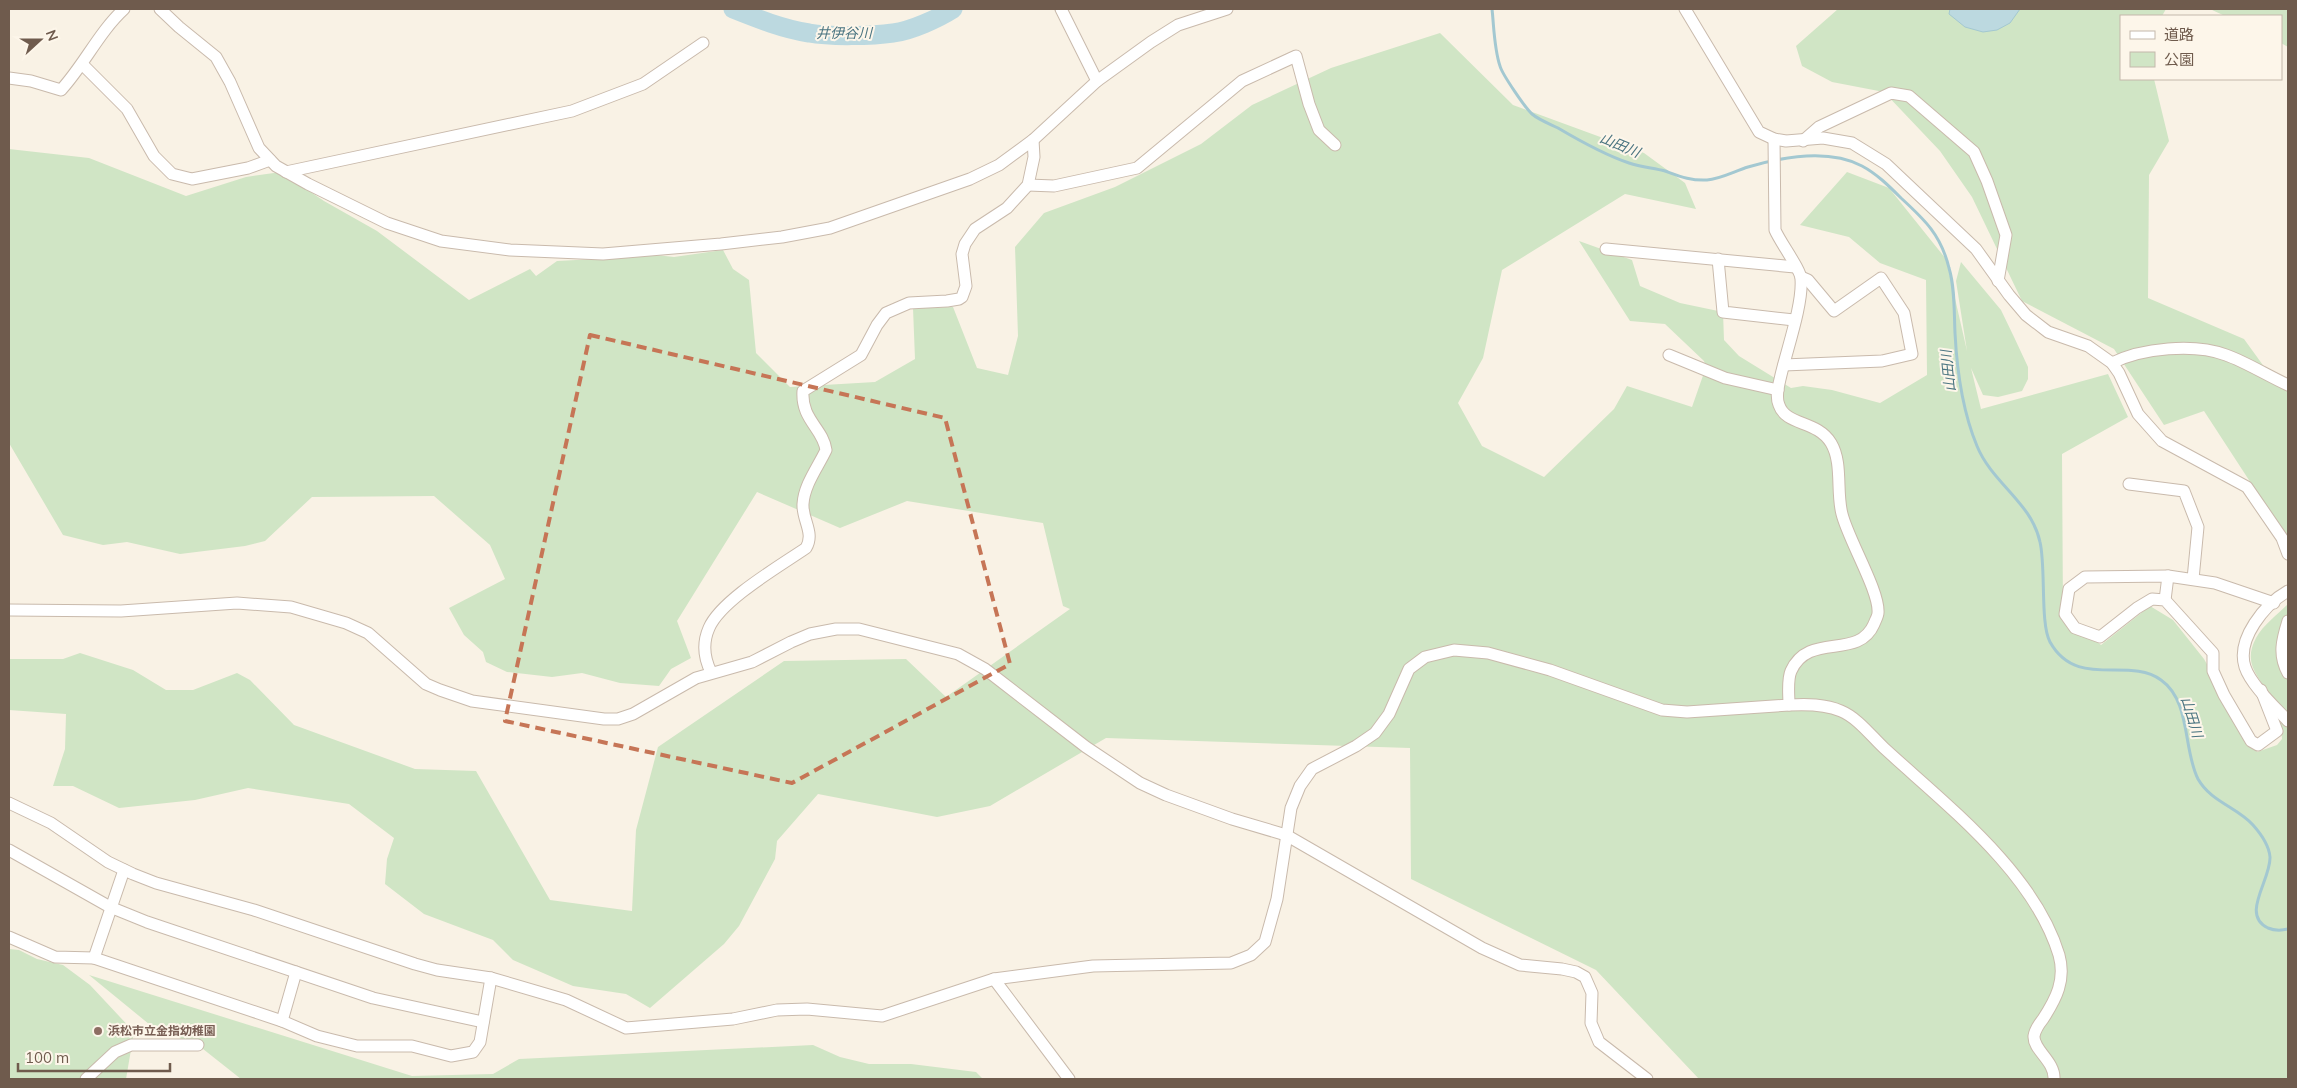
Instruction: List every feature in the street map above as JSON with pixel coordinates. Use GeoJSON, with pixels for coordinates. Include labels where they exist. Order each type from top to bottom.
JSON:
{"type":"FeatureCollection","features":[{"type":"Feature","properties":{"kind":"street"},"geometry":{"type":"LineString","coordinates":[[9,78],[31,81],[61,90],[115,18],[124,9]]}},
{"type":"Feature","properties":{"kind":"street"},"geometry":{"type":"LineString","coordinates":[[160,9],[179,28],[216,57],[230,82],[259,148],[270,160],[286,172],[387,223],[441,241],[510,250],[603,254],[730,243],[830,228],[970,179],[999,165],[1033,140],[1097,81],[1178,25],[1227,9]]}},
{"type":"Feature","properties":{"kind":"street"},"geometry":{"type":"LineString","coordinates":[[1061,9],[1097,81]]}},
{"type":"Feature","properties":{"kind":"street"},"geometry":{"type":"LineString","coordinates":[[1685,9],[1759,132],[1774,143],[1823,138],[1852,143],[1886,164],[1976,249],[1998,281],[2026,314],[2048,332],[2088,346],[2112,362],[2138,414],[2162,441],[2247,487],[2282,538],[2288,554]]}},
{"type":"Feature","properties":{"kind":"street"},"geometry":{"type":"LineString","coordinates":[[286,172],[572,111],[643,84],[703,43]]}},
{"type":"Feature","properties":{"kind":"street"},"geometry":{"type":"LineString","coordinates":[[1028,185],[1054,186],[1137,168],[1242,81],[1296,56],[1309,104],[1319,130],[1335,145]]}},
{"type":"Feature","properties":{"kind":"street"},"geometry":{"type":"LineString","coordinates":[[82,64],[128,109],[154,156],[172,174],[192,179],[248,168],[270,160]]}},
{"type":"Feature","properties":{"kind":"street"},"geometry":{"type":"LineString","coordinates":[[1803,141],[1819,127],[1891,94],[1909,96],[1974,152],[1987,181],[2006,235],[1998,281]]}},
{"type":"Feature","properties":{"kind":"street"},"geometry":{"type":"LineString","coordinates":[[711,672],[704,652],[709,628],[714,620],[761,578],[806,548],[811,538],[802,510],[803,500],[826,450],[805,412],[802,403],[803,391],[861,355],[877,325],[886,313],[910,303],[953,300],[962,297],[966,286],[962,254],[968,237],[985,221],[1007,208],[1028,185],[1034,157],[1033,140]]}},
{"type":"Feature","properties":{"kind":"street"},"geometry":{"type":"LineString","coordinates":[[1774,143],[1776,171],[1775,230],[1798,272],[1801,294],[1778,390],[1778,403],[1783,414],[1792,420],[1818,429],[1832,445],[1837,461],[1842,514],[1874,594],[1878,614],[1871,631],[1861,641],[1848,645],[1814,649],[1800,658],[1790,672],[1789,705]]}},
{"type":"Feature","properties":{"kind":"street"},"geometry":{"type":"LineString","coordinates":[[1606,249],[1718,259],[1798,272],[1808,280],[1834,311],[1881,278],[1904,313],[1912,354],[1882,361],[1784,365]]}},
{"type":"Feature","properties":{"kind":"street"},"geometry":{"type":"LineString","coordinates":[[1718,259],[1723,312],[1794,320]]}},
{"type":"Feature","properties":{"kind":"street"},"geometry":{"type":"LineString","coordinates":[[2112,362],[2131,355],[2154,350],[2194,349],[2216,352],[2288,385]]}},
{"type":"Feature","properties":{"kind":"street"},"geometry":{"type":"LineString","coordinates":[[1669,355],[1725,378],[1778,390]]}},
{"type":"Feature","properties":{"kind":"street"},"geometry":{"type":"LineString","coordinates":[[2129,484],[2184,491],[2198,527],[2193,580]]}},
{"type":"Feature","properties":{"kind":"street"},"geometry":{"type":"LineString","coordinates":[[2261,690],[2277,731],[2258,745],[2251,741],[2224,695],[2214,671],[2213,653],[2165,600],[2152,599],[2137,608],[2100,637],[2075,628],[2065,614],[2068,590],[2085,576],[2168,576],[2215,583],[2274,603]]}},
{"type":"Feature","properties":{"kind":"street"},"geometry":{"type":"LineString","coordinates":[[2165,600],[2168,576]]}},
{"type":"Feature","properties":{"kind":"street"},"geometry":{"type":"LineString","coordinates":[[2288,592],[2254,622],[2243,648],[2245,666],[2251,679],[2288,721]]}},
{"type":"Feature","properties":{"kind":"street"},"geometry":{"type":"LineString","coordinates":[[9,610],[121,612],[237,603],[291,607],[346,623],[368,633],[426,684],[440,690],[472,701],[604,719],[618,719],[633,714],[696,678],[711,672],[752,662],[810,634],[836,629],[859,629],[958,654],[985,668],[1086,747],[1140,783],[1166,795],[1232,819],[1286,835],[1482,948],[1520,965],[1576,972],[1585,978],[1592,993],[1591,1023],[1598,1042],[1647,1079]]}},
{"type":"Feature","properties":{"kind":"street"},"geometry":{"type":"LineString","coordinates":[[2288,621],[2281,643],[2282,663],[2288,673]]}},
{"type":"Feature","properties":{"kind":"street"},"geometry":{"type":"LineString","coordinates":[[9,803],[51,823],[124,870],[156,883],[254,910],[415,964],[437,970],[491,978],[566,1000],[626,1028],[733,1019],[777,1010],[807,1010],[882,1016],[994,979],[1094,966],[1231,963],[1251,955],[1265,942],[1271,924],[1294,800],[1300,786],[1312,769],[1356,746],[1375,733],[1389,714],[1409,669],[1425,656],[1454,650],[1488,653],[1550,670],[1662,710],[1687,712],[1813,704],[1842,712],[1872,736],[1950,809],[2011,869],[2028,893],[2052,937],[2061,966],[2059,989],[2056,998],[2034,1036],[2037,1046],[2050,1062],[2054,1079]]}},
{"type":"Feature","properties":{"kind":"street"},"geometry":{"type":"LineString","coordinates":[[9,850],[110,907],[147,922],[373,998],[483,1022]]}},
{"type":"Feature","properties":{"kind":"street"},"geometry":{"type":"LineString","coordinates":[[94,958],[124,870]]}},
{"type":"Feature","properties":{"kind":"street"},"geometry":{"type":"LineString","coordinates":[[9,937],[56,957],[94,958],[282,1021],[317,1036],[357,1046],[412,1046],[451,1056],[468,1054],[480,1042],[491,978]]}},
{"type":"Feature","properties":{"kind":"street"},"geometry":{"type":"LineString","coordinates":[[282,1021],[296,972]]}},
{"type":"Feature","properties":{"kind":"street"},"geometry":{"type":"LineString","coordinates":[[994,979],[1069,1079]]}},
{"type":"Feature","properties":{"kind":"street"},"geometry":{"type":"LineString","coordinates":[[86,1079],[115,1052],[131,1045],[198,1044]]}},
{"type":"Feature","properties":{"kind":"highlighted area"},"geometry":{"type":"Polygon","coordinates":[[[590,335],[945,418],[1010,664],[792,783],[505,721],[590,335]]]}},
{"type":"Feature","properties":{"kind":"green space"},"geometry":{"type":"Polygon","coordinates":[[[1838,9],[2166,9],[2163,15],[2120,15],[2120,80],[2154,80],[2169,141],[2149,175],[2148,298],[2244,339],[2273,379],[2288,384],[2288,540],[2204,411],[2164,425],[2114,349],[2022,301],[1972,197],[1940,151],[1884,92],[1832,82],[1802,66],[1796,46],[1838,9]]]}},
{"type":"Feature","properties":{"kind":"green space"},"geometry":{"type":"Polygon","coordinates":[[[2210,9],[2288,9],[2288,47],[2282,44],[2282,15],[2223,15],[2210,9]]]}},
{"type":"Feature","properties":{"kind":"green space"},"geometry":{"type":"Polygon","coordinates":[[[1440,33],[1513,105],[1644,153],[1685,183],[1696,209],[1625,194],[1502,270],[1483,358],[1458,403],[1482,446],[1544,477],[1614,409],[1627,386],[1692,407],[1706,367],[1704,361],[1665,324],[1630,321],[1579,241],[1632,260],[1640,286],[1680,303],[1723,312],[1724,340],[1739,356],[1791,388],[1803,386],[1832,390],[1880,403],[1927,375],[1926,280],[1880,263],[1849,237],[1800,225],[1847,172],[1889,188],[1946,259],[1967,351],[1956,281],[1961,262],[2001,310],[2028,367],[2028,379],[2022,391],[1998,397],[1983,395],[1971,368],[1981,409],[2108,374],[2128,417],[2062,454],[2063,613],[2101,645],[2150,606],[2173,620],[2204,659],[2257,752],[2277,745],[2282,739],[2276,710],[2252,664],[2252,648],[2256,638],[2263,629],[2288,604],[2288,1079],[1699,1079],[1596,970],[1411,879],[1410,748],[1106,738],[990,806],[937,817],[818,794],[777,841],[775,859],[739,926],[724,944],[650,1008],[626,994],[573,986],[513,960],[493,940],[424,914],[385,884],[387,859],[394,838],[349,804],[248,788],[195,800],[119,808],[73,786],[53,786],[65,749],[66,714],[9,710],[9,659],[63,659],[80,653],[133,670],[166,690],[193,690],[237,673],[250,680],[294,725],[415,769],[476,771],[550,900],[632,911],[636,830],[658,747],[784,661],[906,659],[946,697],[1070,609],[1063,606],[1043,523],[907,501],[840,528],[757,492],[677,621],[691,658],[671,669],[659,686],[620,683],[582,673],[552,677],[507,672],[486,662],[483,652],[464,635],[449,608],[505,579],[490,545],[434,496],[312,497],[265,541],[245,546],[180,554],[127,542],[103,545],[63,535],[9,443],[9,149],[89,158],[186,196],[246,177],[281,172],[324,201],[377,231],[469,300],[530,269],[536,276],[557,261],[595,259],[629,252],[674,257],[723,250],[733,269],[749,280],[756,353],[790,387],[875,382],[915,359],[913,308],[953,307],[977,368],[1008,375],[1018,336],[1015,247],[1044,213],[1115,187],[1201,144],[1252,105],[1331,68],[1440,33]]]}},
{"type":"Feature","properties":{"kind":"green space"},"geometry":{"type":"Polygon","coordinates":[[[9,949],[19,950],[37,959],[63,965],[90,985],[134,1032],[126,1079],[9,1079],[9,949]]]}},
{"type":"Feature","properties":{"kind":"green space"},"geometry":{"type":"Polygon","coordinates":[[[89,975],[412,1076],[493,1074],[519,1059],[813,1045],[840,1057],[869,1064],[911,1064],[976,1072],[983,1079],[241,1079],[198,1045],[155,1029],[89,975]]]}},
{"type":"Feature","properties":{"kind":"water"},"geometry":{"type":"Polygon","coordinates":[[[1950,9],[2020,9],[2010,23],[1997,30],[1983,32],[1965,27],[1949,14],[1950,9]]]}},
{"type":"Feature","properties":{"kind":"waterway","name":"井伊谷川"},"geometry":{"type":"LineString","coordinates":[[733,9],[790,29],[818,34],[851,36],[885,34],[908,30],[953,9]]}},
{"type":"Feature","properties":{"kind":"waterway","name":"山田川"},"geometry":{"type":"LineString","coordinates":[[1492,9],[1495,45],[1500,66],[1525,106],[1538,118],[1602,152],[1620,160],[1696,180],[1717,178],[1775,160],[1805,156],[1835,157],[1849,160],[1873,173],[1925,221],[1937,237],[1946,256],[1951,276],[1959,376],[1964,405],[1977,446],[1992,471],[2021,504],[2036,528],[2042,553],[2045,622],[2050,642],[2061,656],[2074,665],[2088,669],[2148,673],[2161,680],[2171,689],[2182,713],[2193,767],[2198,779],[2203,787],[2217,799],[2247,819],[2262,836],[2268,848],[2269,866],[2257,906],[2257,915],[2260,922],[2273,930],[2288,929]]}},
{"type":"Feature","properties":{"kind":"place","name":"浜松市立金指幼稚園"},"geometry":{"type":"Point","coordinates":[98,1031]}}]}
